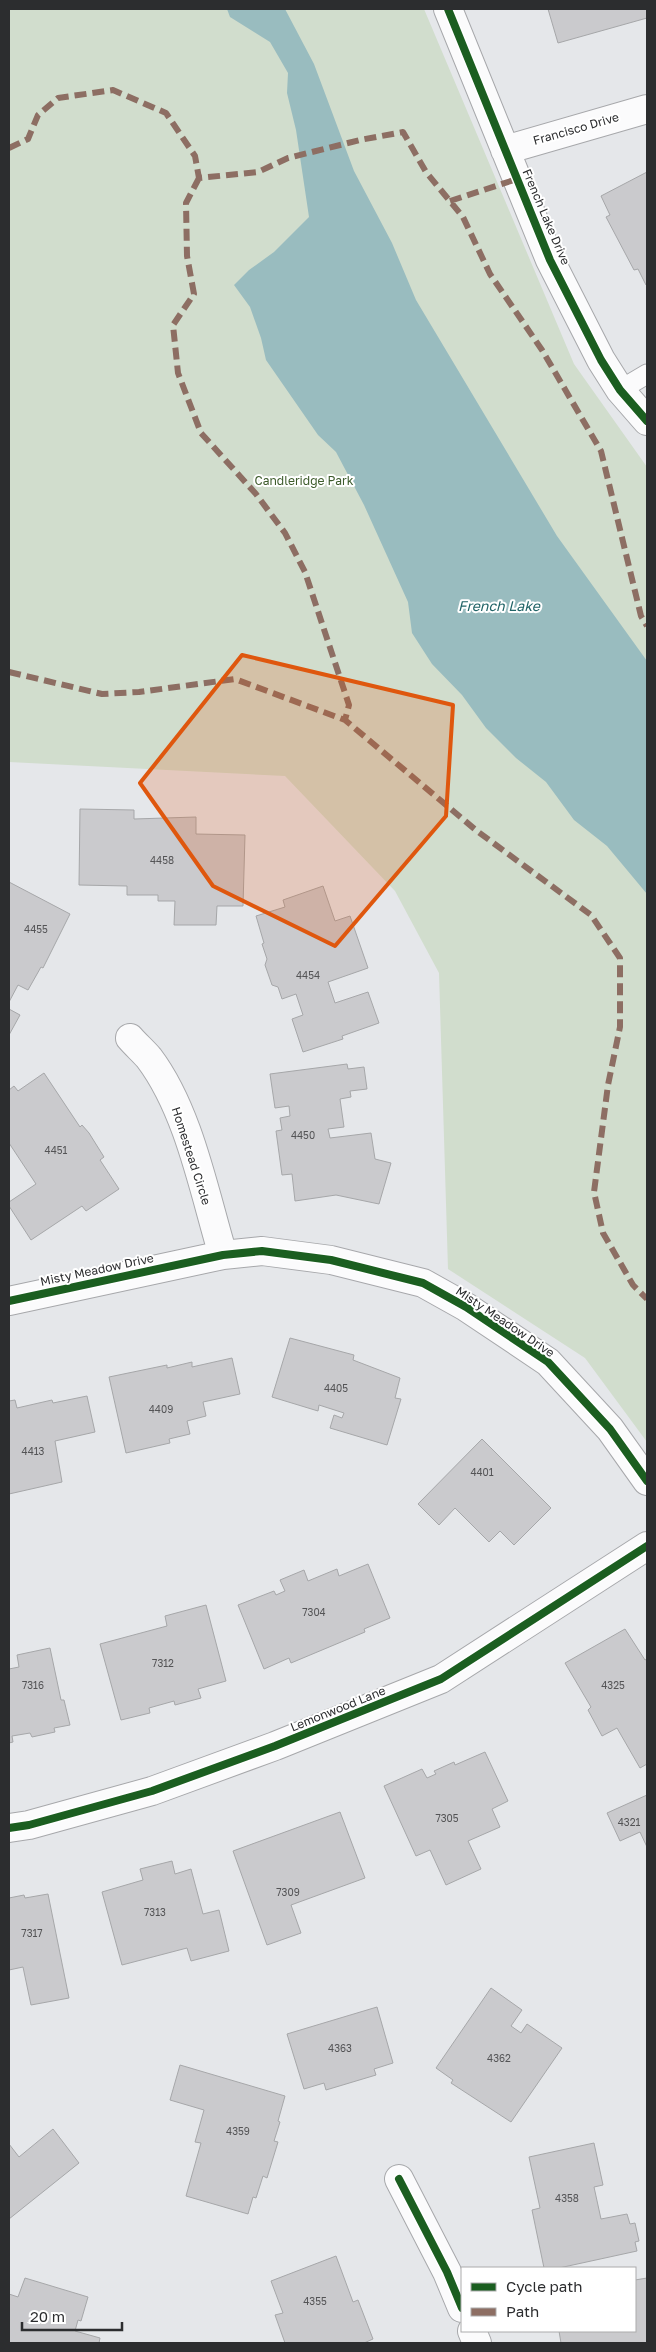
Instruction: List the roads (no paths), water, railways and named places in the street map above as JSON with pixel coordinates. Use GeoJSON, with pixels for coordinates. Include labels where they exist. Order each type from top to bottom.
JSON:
{"type":"FeatureCollection","features":[{"type":"Feature","properties":{"kind":"street","name":"French Lake Drive"},"geometry":{"type":"LineString","coordinates":[[448,9],[550,260],[601,360],[620,390],[647,421]]}},
{"type":"Feature","properties":{"kind":"street","name":"Francisco Drive"},"geometry":{"type":"LineString","coordinates":[[505,150],[647,109]]}},
{"type":"Feature","properties":{"kind":"street","name":"Homestead Circle"},"geometry":{"type":"LineString","coordinates":[[130,1038],[148,1058],[171,1096],[188,1138],[223,1255]]}},
{"type":"Feature","properties":{"kind":"street","name":"Misty Meadow Drive"},"geometry":{"type":"LineString","coordinates":[[9,1301],[223,1255],[262,1251],[331,1260],[423,1283],[466,1307],[548,1362],[610,1429],[647,1481]]}},
{"type":"Feature","properties":{"kind":"street","name":"Lemonwood Lane"},"geometry":{"type":"LineString","coordinates":[[9,1828],[29,1825],[152,1791],[275,1746],[441,1679],[647,1546]]}},
{"type":"Feature","properties":{"kind":"street"},"geometry":{"type":"LineString","coordinates":[[399,2179],[447,2272],[461,2306]]}},
{"type":"Feature","properties":{"kind":"lane"},"geometry":{"type":"LineString","coordinates":[[620,390],[647,374]]}},
{"type":"Feature","properties":{"kind":"water","name":"French Lake"},"geometry":{"type":"Polygon","coordinates":[[[227,9],[285,9],[314,64],[354,171],[392,243],[416,300],[557,536],[647,661],[647,894],[607,846],[574,820],[546,782],[516,758],[486,728],[462,695],[432,664],[412,633],[408,602],[364,505],[336,452],[318,435],[266,360],[261,338],[250,307],[234,285],[249,270],[274,252],[309,217],[296,130],[287,93],[288,73],[270,42],[230,17],[227,9]]]}},
{"type":"Feature","properties":{"kind":"park label","name":"Candleridge Park"},"geometry":{"type":"Point","coordinates":[304,481]}}]}
